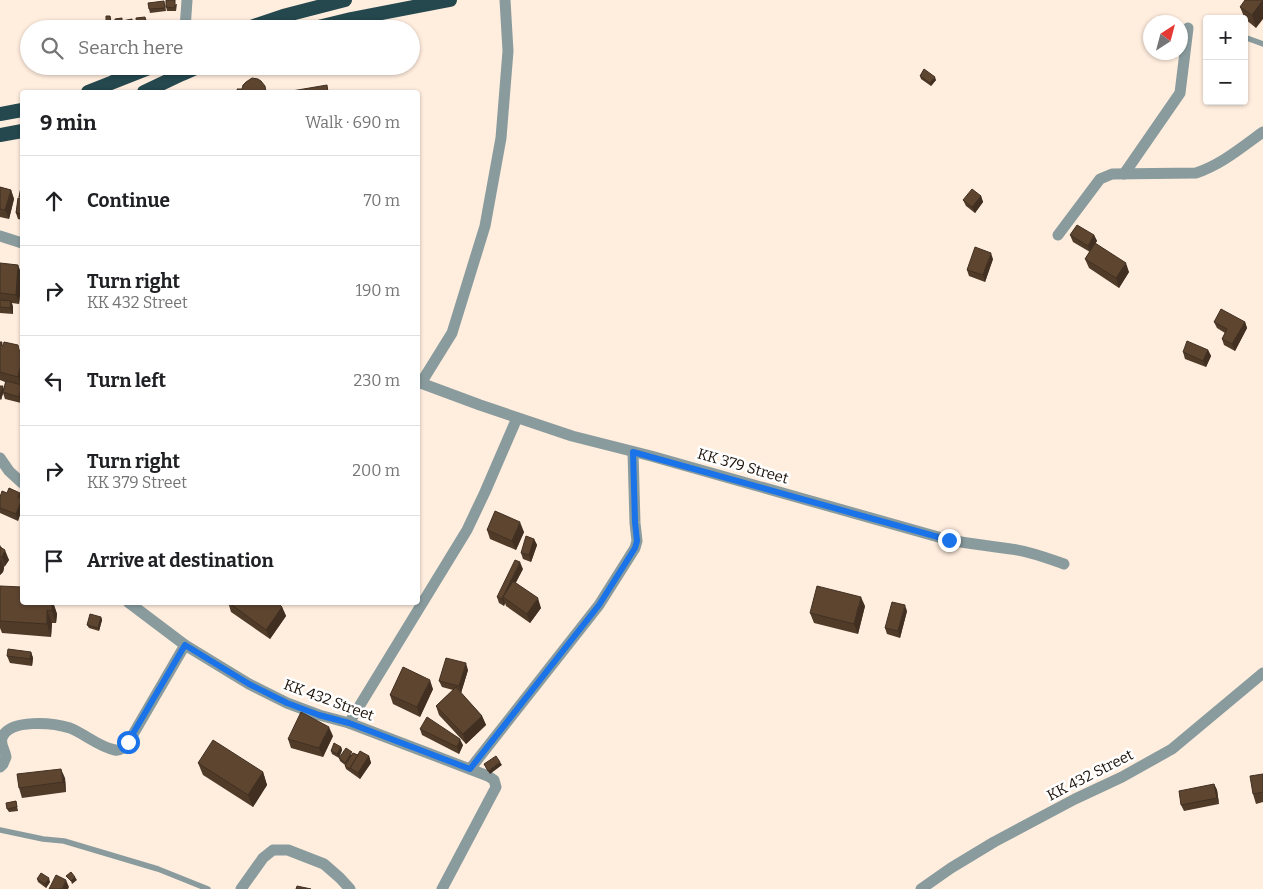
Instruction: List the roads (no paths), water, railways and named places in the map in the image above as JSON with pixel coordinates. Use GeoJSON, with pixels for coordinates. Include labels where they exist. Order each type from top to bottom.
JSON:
{"type":"FeatureCollection","features":[{"type":"Feature","properties":{"kind":"highway"},"geometry":{"type":"LineString","coordinates":[[271,20],[345,0]]}},
{"type":"Feature","properties":{"kind":"highway"},"geometry":{"type":"LineString","coordinates":[[347,20],[450,0]]}},
{"type":"Feature","properties":{"kind":"highway"},"geometry":{"type":"LineString","coordinates":[[93,90],[132,75]]}},
{"type":"Feature","properties":{"kind":"highway"},"geometry":{"type":"LineString","coordinates":[[149,90],[180,75]]}},
{"type":"Feature","properties":{"kind":"highway"},"geometry":{"type":"LineString","coordinates":[[0,114],[20,110]]}},
{"type":"Feature","properties":{"kind":"highway"},"geometry":{"type":"LineString","coordinates":[[0,135],[20,131]]}},
{"type":"Feature","properties":{"kind":"street"},"geometry":{"type":"LineString","coordinates":[[186,20],[187,0]]}},
{"type":"Feature","properties":{"kind":"street"},"geometry":{"type":"LineString","coordinates":[[420,381],[452,333],[485,226],[501,128],[508,51],[505,0]]}},
{"type":"Feature","properties":{"kind":"street"},"geometry":{"type":"LineString","coordinates":[[1124,174],[1180,93],[1184,60]]}},
{"type":"Feature","properties":{"kind":"street"},"geometry":{"type":"LineString","coordinates":[[1058,235],[1100,179],[1112,174],[1196,173],[1206,170],[1227,158],[1263,132]]}},
{"type":"Feature","properties":{"kind":"street"},"geometry":{"type":"LineString","coordinates":[[0,236],[20,242]]}},
{"type":"Feature","properties":{"kind":"street","name":"KK 379 Street"},"geometry":{"type":"LineString","coordinates":[[420,382],[480,406],[572,436],[949,540],[980,546],[1013,549],[1064,564]]}},
{"type":"Feature","properties":{"kind":"street"},"geometry":{"type":"LineString","coordinates":[[349,723],[467,530],[517,418]]}},
{"type":"Feature","properties":{"kind":"street"},"geometry":{"type":"LineString","coordinates":[[470,769],[599,605],[635,548],[637,533],[633,452]]}},
{"type":"Feature","properties":{"kind":"street"},"geometry":{"type":"LineString","coordinates":[[0,458],[9,471],[20,481]]}},
{"type":"Feature","properties":{"kind":"street","name":"KK 432 Street"},"geometry":{"type":"LineString","coordinates":[[132,605],[185,645],[249,684],[287,703],[319,715],[349,723],[488,776],[494,780],[496,787],[442,889]]}},
{"type":"Feature","properties":{"kind":"street"},"geometry":{"type":"LineString","coordinates":[[0,767],[6,757],[1,745],[2,737],[9,730],[26,724],[51,724],[70,728],[108,748],[117,750],[123,748],[185,645]]}},
{"type":"Feature","properties":{"kind":"street","name":"KK 432 Street"},"geometry":{"type":"LineString","coordinates":[[921,889],[994,842],[1075,799],[1122,778],[1172,749],[1263,673]]}},
{"type":"Feature","properties":{"kind":"street"},"geometry":{"type":"LineString","coordinates":[[241,889],[263,858],[274,850],[288,850],[324,864],[350,889]]}},
{"type":"Feature","properties":{"kind":"lane"},"geometry":{"type":"LineString","coordinates":[[1248,38],[1263,44]]}},
{"type":"Feature","properties":{"kind":"lane"},"geometry":{"type":"LineString","coordinates":[[112,83],[113,75]]}},
{"type":"Feature","properties":{"kind":"lane"},"geometry":{"type":"LineString","coordinates":[[0,830],[42,840],[64,841],[158,869],[208,889]]}}]}
